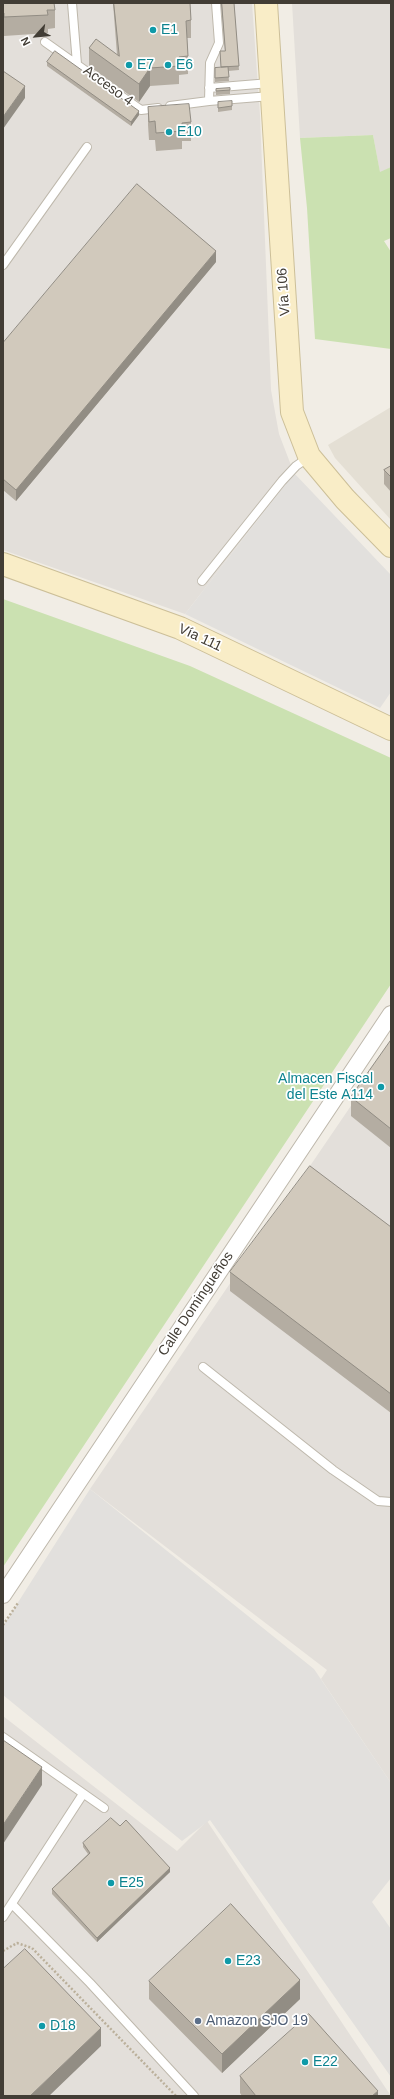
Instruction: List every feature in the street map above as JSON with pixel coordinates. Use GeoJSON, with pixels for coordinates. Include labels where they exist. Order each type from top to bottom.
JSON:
{"type":"FeatureCollection","features":[{"type":"Feature","properties":{"kind":"main road","name":"Vía 106"},"geometry":{"type":"LineString","coordinates":[[266,3],[292,412],[310,456],[346,500],[391,546]]}},
{"type":"Feature","properties":{"kind":"main road","name":"Vía 111"},"geometry":{"type":"LineString","coordinates":[[3,564],[180,628],[391,729]]}},
{"type":"Feature","properties":{"kind":"street","name":"Calle Domingueños"},"geometry":{"type":"LineString","coordinates":[[3,1595],[391,1014]]}},
{"type":"Feature","properties":{"kind":"lane"},"geometry":{"type":"LineString","coordinates":[[72,3],[77,64]]}},
{"type":"Feature","properties":{"kind":"lane"},"geometry":{"type":"LineString","coordinates":[[209,100],[208,88],[210,63],[219,42],[216,3]]}},
{"type":"Feature","properties":{"kind":"lane","name":"Acceso 4"},"geometry":{"type":"LineString","coordinates":[[45,42],[141,110],[271,89]]}},
{"type":"Feature","properties":{"kind":"lane"},"geometry":{"type":"LineString","coordinates":[[208,88],[271,89]]}},
{"type":"Feature","properties":{"kind":"lane"},"geometry":{"type":"LineString","coordinates":[[3,265],[87,147]]}},
{"type":"Feature","properties":{"kind":"lane"},"geometry":{"type":"LineString","coordinates":[[202,581],[282,481],[296,466],[310,456]]}},
{"type":"Feature","properties":{"kind":"lane"},"geometry":{"type":"LineString","coordinates":[[203,1367],[333,1470],[378,1501],[391,1502]]}},
{"type":"Feature","properties":{"kind":"lane"},"geometry":{"type":"LineString","coordinates":[[3,1737],[104,1808]]}},
{"type":"Feature","properties":{"kind":"lane"},"geometry":{"type":"LineString","coordinates":[[3,1918],[83,1794]]}},
{"type":"Feature","properties":{"kind":"lane"},"geometry":{"type":"LineString","coordinates":[[12,1904],[90,1983],[194,2096]]}},
{"type":"Feature","properties":{"kind":"path"},"geometry":{"type":"LineString","coordinates":[[3,1951],[17,1943],[32,1948],[176,2096]]}},
{"type":"Feature","properties":{"kind":"shaded area"},"geometry":{"type":"Polygon","coordinates":[[[3,3],[252,3],[260,115],[271,390],[279,434],[294,473],[185,614],[3,550],[3,3]]]}},
{"type":"Feature","properties":{"kind":"shaded area"},"geometry":{"type":"Polygon","coordinates":[[[292,3],[391,3],[391,167],[380,173],[373,135],[300,138],[292,3]]]}},
{"type":"Feature","properties":{"kind":"shaded area"},"geometry":{"type":"Polygon","coordinates":[[[391,407],[391,520],[335,458],[328,445],[391,407]]]}},
{"type":"Feature","properties":{"kind":"shaded area"},"geometry":{"type":"Polygon","coordinates":[[[294,473],[391,575],[391,692],[380,708],[185,614],[294,473]]]}},
{"type":"Feature","properties":{"kind":"shaded area"},"geometry":{"type":"Polygon","coordinates":[[[391,1047],[391,1783],[321,1679],[327,1670],[90,1489],[391,1047]]]}},
{"type":"Feature","properties":{"kind":"shaded area"},"geometry":{"type":"Polygon","coordinates":[[[90,1489],[314,1669],[391,1783],[391,1878],[372,1902],[391,1929],[391,2077],[210,1820],[182,1841],[3,1695],[3,1626],[90,1489]]]}},
{"type":"Feature","properties":{"kind":"shaded area"},"geometry":{"type":"Polygon","coordinates":[[[3,1716],[177,1851],[207,1821],[391,2096],[3,2096],[3,1716]]]}},
{"type":"Feature","properties":{"kind":"green space"},"geometry":{"type":"Polygon","coordinates":[[[373,135],[380,172],[391,167],[391,238],[384,241],[391,252],[391,349],[315,339],[307,208],[300,138],[373,135]]]}},
{"type":"Feature","properties":{"kind":"green space"},"geometry":{"type":"Polygon","coordinates":[[[3,599],[190,666],[391,758],[391,984],[3,1567],[3,599]]]}},
{"type":"Feature","properties":{"kind":"building"},"geometry":{"type":"Polygon","coordinates":[[[3,3],[54,3],[55,10],[47,10],[48,15],[4,17],[3,3]]]}},
{"type":"Feature","properties":{"kind":"building"},"geometry":{"type":"Polygon","coordinates":[[[114,3],[190,3],[191,20],[186,21],[188,56],[179,57],[179,66],[150,68],[139,84],[89,48],[96,39],[119,56],[114,3]]]}},
{"type":"Feature","properties":{"kind":"building"},"geometry":{"type":"Polygon","coordinates":[[[222,3],[234,3],[239,66],[221,67],[220,51],[225,51],[222,3]]]}},
{"type":"Feature","properties":{"kind":"building"},"geometry":{"type":"Polygon","coordinates":[[[55,51],[139,111],[131,122],[47,62],[55,51]]]}},
{"type":"Feature","properties":{"kind":"building"},"geometry":{"type":"Polygon","coordinates":[[[228,67],[229,77],[215,78],[215,68],[228,67]]]}},
{"type":"Feature","properties":{"kind":"building"},"geometry":{"type":"Polygon","coordinates":[[[3,71],[25,86],[3,117],[3,71]]]}},
{"type":"Feature","properties":{"kind":"building"},"geometry":{"type":"Polygon","coordinates":[[[230,88],[230,90],[216,91],[216,89],[230,88]]]}},
{"type":"Feature","properties":{"kind":"building"},"geometry":{"type":"Polygon","coordinates":[[[232,101],[232,106],[218,108],[218,102],[232,101]]]}},
{"type":"Feature","properties":{"kind":"building"},"geometry":{"type":"Polygon","coordinates":[[[189,104],[191,122],[182,123],[182,131],[156,133],[155,121],[149,122],[148,107],[189,104]]]}},
{"type":"Feature","properties":{"kind":"building"},"geometry":{"type":"Polygon","coordinates":[[[137,184],[216,251],[16,490],[3,479],[3,343],[137,184]]]}},
{"type":"Feature","properties":{"kind":"building"},"geometry":{"type":"Polygon","coordinates":[[[391,466],[391,477],[384,470],[391,466]]]}},
{"type":"Feature","properties":{"kind":"building","name":"Almacen Fiscal del Este A114"},"geometry":{"type":"Polygon","coordinates":[[[391,1040],[391,1129],[351,1097],[391,1040]]]}},
{"type":"Feature","properties":{"kind":"building"},"geometry":{"type":"Polygon","coordinates":[[[310,1166],[391,1227],[391,1394],[230,1272],[310,1166]]]}},
{"type":"Feature","properties":{"kind":"building"},"geometry":{"type":"Polygon","coordinates":[[[3,1740],[42,1767],[3,1825],[3,1740]]]}},
{"type":"Feature","properties":{"kind":"building","name":"E25"},"geometry":{"type":"Polygon","coordinates":[[[111,1818],[120,1826],[126,1820],[170,1868],[97,1938],[52,1889],[90,1853],[83,1843],[111,1818]]]}},
{"type":"Feature","properties":{"kind":"building","name":"E23"},"geometry":{"type":"Polygon","coordinates":[[[231,1904],[300,1980],[222,2054],[149,1981],[231,1904]]]}},
{"type":"Feature","properties":{"kind":"building","name":"D18"},"geometry":{"type":"Polygon","coordinates":[[[25,1949],[101,2028],[30,2096],[3,2096],[3,1969],[25,1949]]]}},
{"type":"Feature","properties":{"kind":"building","name":"E22"},"geometry":{"type":"Polygon","coordinates":[[[309,2014],[378,2091],[372,2096],[256,2096],[240,2076],[309,2014]]]}},
{"type":"Feature","properties":{"kind":"place","name":"E1"},"geometry":{"type":"Point","coordinates":[153,30]}},
{"type":"Feature","properties":{"kind":"place","name":"E7"},"geometry":{"type":"Point","coordinates":[129,65]}},
{"type":"Feature","properties":{"kind":"place","name":"E6"},"geometry":{"type":"Point","coordinates":[168,65]}},
{"type":"Feature","properties":{"kind":"place","name":"E10"},"geometry":{"type":"Point","coordinates":[169,132]}},
{"type":"Feature","properties":{"kind":"place","name":"Almacen Fiscal del Este A114"},"geometry":{"type":"Point","coordinates":[381,1087]}},
{"type":"Feature","properties":{"kind":"place","name":"E25"},"geometry":{"type":"Point","coordinates":[111,1883]}},
{"type":"Feature","properties":{"kind":"place","name":"E23"},"geometry":{"type":"Point","coordinates":[228,1961]}},
{"type":"Feature","properties":{"kind":"place","name":"Amazon SJO 19"},"geometry":{"type":"Point","coordinates":[198,2021]}},
{"type":"Feature","properties":{"kind":"place","name":"D18"},"geometry":{"type":"Point","coordinates":[42,2026]}},
{"type":"Feature","properties":{"kind":"place","name":"E22"},"geometry":{"type":"Point","coordinates":[305,2062]}}]}
